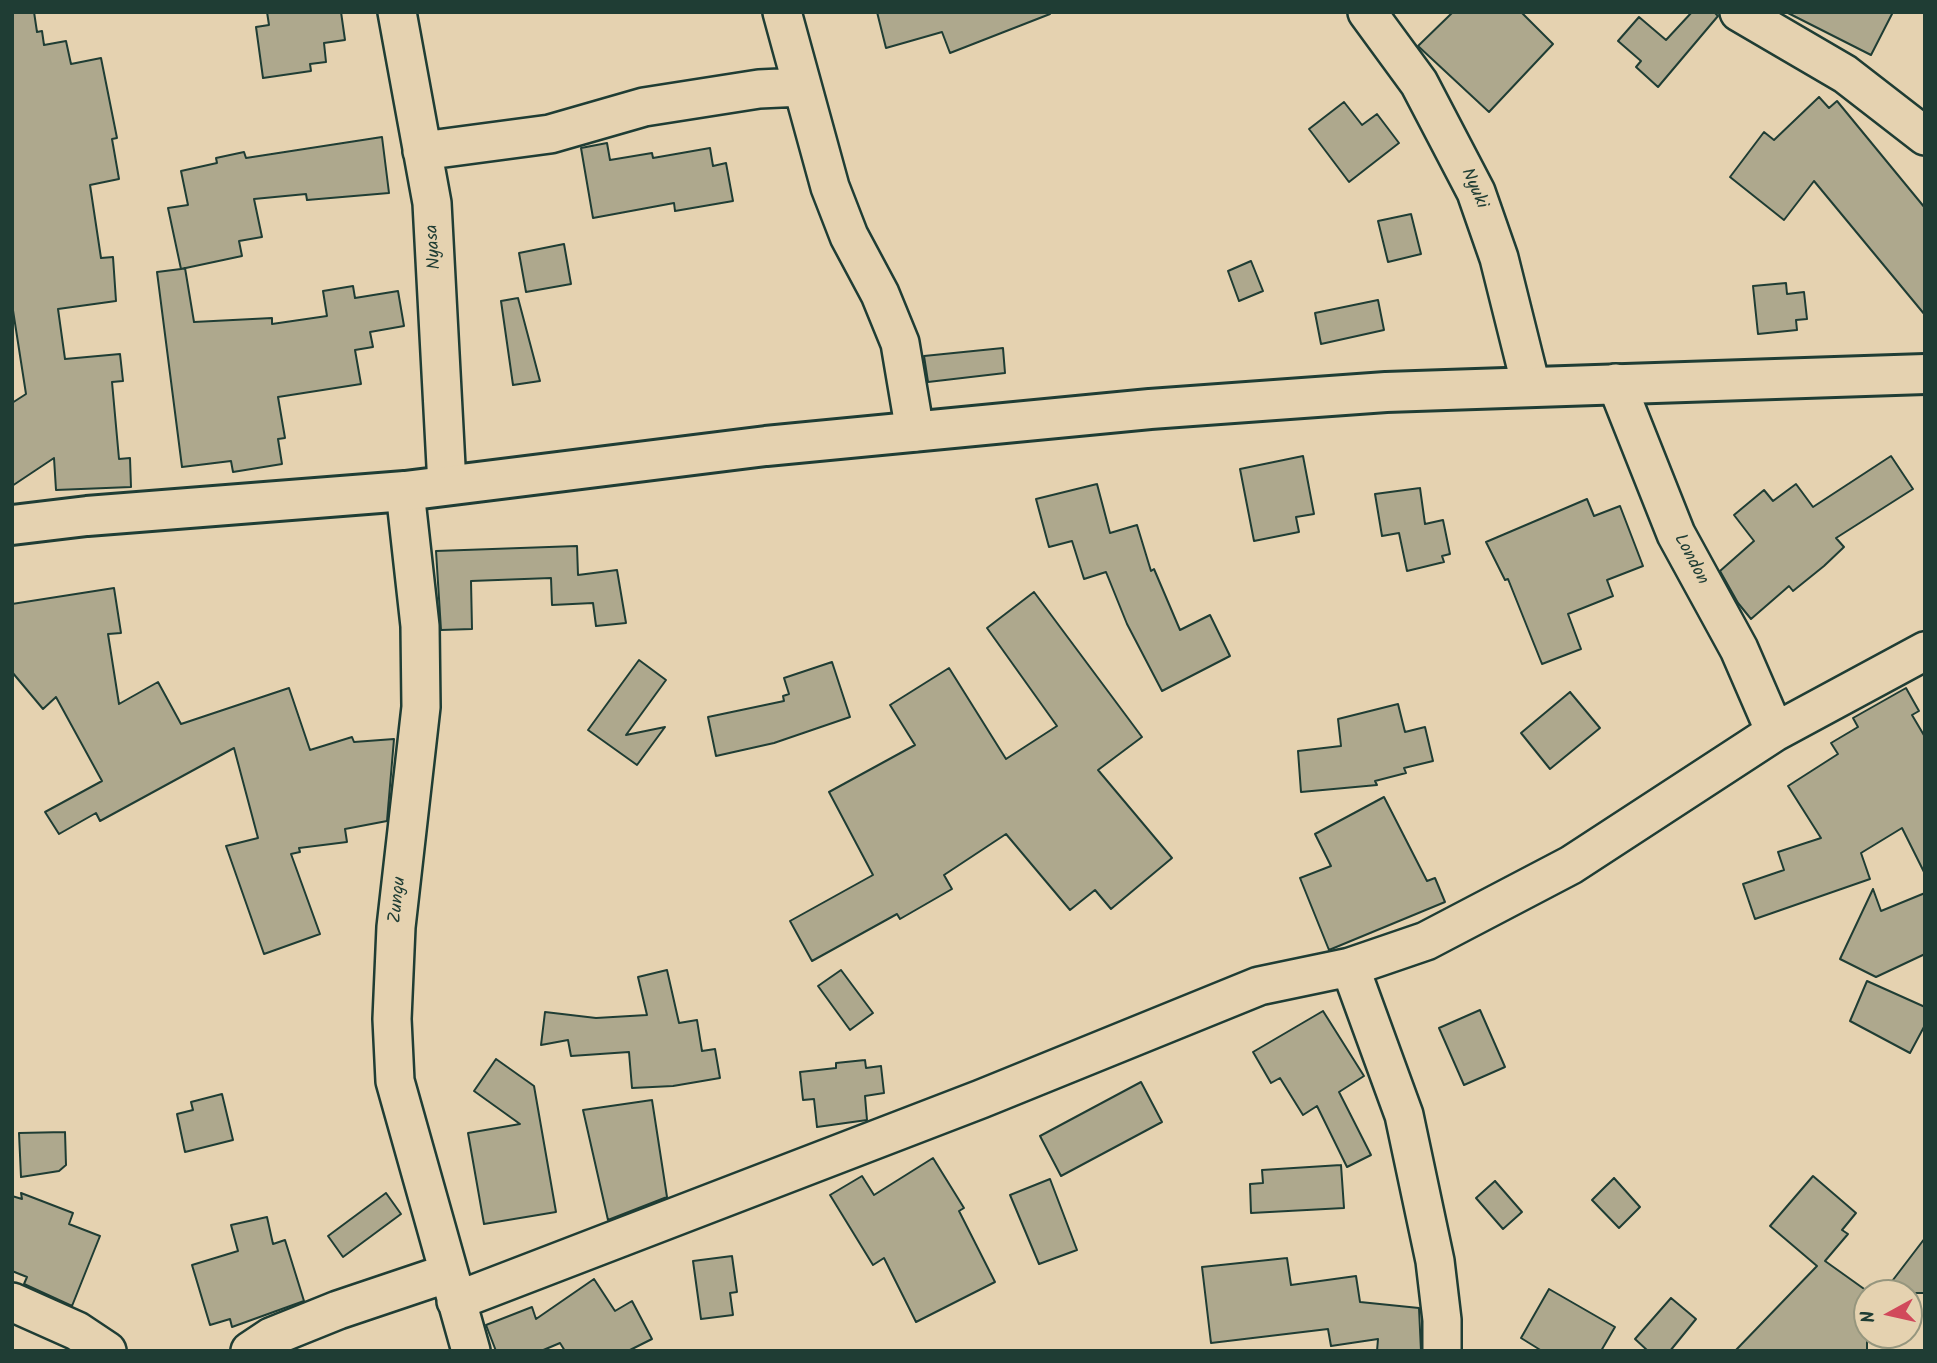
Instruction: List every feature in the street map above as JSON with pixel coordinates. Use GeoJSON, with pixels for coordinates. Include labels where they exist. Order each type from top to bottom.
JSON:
{"type":"FeatureCollection","features":[{"type":"Feature","properties":{"kind":"street","name":"Nyasa"},"geometry":{"type":"LineString","coordinates":[[397,12],[432,203],[447,485]]}},
{"type":"Feature","properties":{"kind":"street"},"geometry":{"type":"LineString","coordinates":[[782,12],[830,187],[849,236],[880,294],[900,343],[915,432]]}},
{"type":"Feature","properties":{"kind":"street","name":"Nyuki"},"geometry":{"type":"LineString","coordinates":[[1367,12],[1419,83],[1476,192],[1499,258],[1531,386]]}},
{"type":"Feature","properties":{"kind":"street"},"geometry":{"type":"LineString","coordinates":[[1739,12],[1845,74],[1925,136]]}},
{"type":"Feature","properties":{"kind":"street"},"geometry":{"type":"LineString","coordinates":[[422,151],[550,134],[644,107],[759,89],[802,87]]}},
{"type":"Feature","properties":{"kind":"street"},"geometry":{"type":"LineString","coordinates":[[12,525],[87,516],[405,491],[766,446],[1178,407],[1386,392],[1925,374]]}},
{"type":"Feature","properties":{"kind":"street","name":"London"},"geometry":{"type":"LineString","coordinates":[[1616,383],[1676,534],[1739,649],[1774,732]]}},
{"type":"Feature","properties":{"kind":"street","name":"Zungu"},"geometry":{"type":"LineString","coordinates":[[405,491],[420,626],[421,707],[396,927],[392,1019],[395,1082],[471,1351]]}},
{"type":"Feature","properties":{"kind":"street"},"geometry":{"type":"LineString","coordinates":[[250,1351],[271,1337],[338,1310],[452,1287],[981,1099],[1259,986],[1350,967],[1426,941],[1570,865],[1774,732],[1925,651]]}},
{"type":"Feature","properties":{"kind":"street"},"geometry":{"type":"LineString","coordinates":[[1350,967],[1404,1115],[1435,1261],[1442,1320],[1442,1351]]}},
{"type":"Feature","properties":{"kind":"street"},"geometry":{"type":"LineString","coordinates":[[12,1302],[77,1331],[107,1351]]}},
{"type":"Feature","properties":{"kind":"building"},"geometry":{"type":"Polygon","coordinates":[[[12,12],[34,12],[37,32],[42,31],[44,45],[66,41],[71,64],[101,58],[117,138],[112,139],[119,179],[90,185],[101,258],[113,257],[116,301],[58,309],[65,359],[120,354],[123,381],[112,382],[119,459],[130,458],[131,487],[56,490],[54,458],[12,486],[12,403],[26,394],[12,304],[12,12]]]}},
{"type":"Feature","properties":{"kind":"building"},"geometry":{"type":"Polygon","coordinates":[[[267,12],[341,12],[345,40],[324,43],[326,62],[310,64],[311,71],[263,78],[256,27],[269,25],[267,12]]]}},
{"type":"Feature","properties":{"kind":"building"},"geometry":{"type":"Polygon","coordinates":[[[877,12],[1050,14],[950,53],[942,32],[886,48],[877,12]]]}},
{"type":"Feature","properties":{"kind":"building"},"geometry":{"type":"Polygon","coordinates":[[[1453,12],[1521,12],[1553,44],[1489,112],[1418,46],[1453,12]]]}},
{"type":"Feature","properties":{"kind":"building"},"geometry":{"type":"Polygon","coordinates":[[[1692,12],[1714,12],[1718,16],[1658,87],[1636,67],[1641,61],[1618,41],[1639,17],[1666,40],[1692,12]]]}},
{"type":"Feature","properties":{"kind":"building"},"geometry":{"type":"Polygon","coordinates":[[[1786,12],[1893,12],[1871,55],[1786,12]]]}},
{"type":"Feature","properties":{"kind":"building"},"geometry":{"type":"Polygon","coordinates":[[[1819,97],[1829,108],[1837,101],[1925,208],[1925,315],[1814,181],[1784,220],[1730,177],[1764,132],[1774,140],[1819,97]]]}},
{"type":"Feature","properties":{"kind":"building"},"geometry":{"type":"Polygon","coordinates":[[[1344,102],[1362,125],[1377,114],[1399,143],[1349,182],[1309,129],[1344,102]]]}},
{"type":"Feature","properties":{"kind":"building"},"geometry":{"type":"Polygon","coordinates":[[[382,137],[389,193],[307,200],[306,194],[254,199],[262,237],[239,241],[242,256],[185,268],[194,322],[272,318],[272,324],[327,316],[323,291],[353,286],[355,298],[398,291],[404,326],[370,332],[373,347],[355,350],[361,384],[278,397],[285,438],[278,439],[282,464],[233,472],[231,461],[182,467],[157,272],[181,269],[168,208],[188,205],[181,171],[217,163],[216,158],[244,152],[246,158],[382,137]]]}},
{"type":"Feature","properties":{"kind":"building"},"geometry":{"type":"Polygon","coordinates":[[[607,143],[610,160],[652,153],[653,158],[710,148],[713,166],[726,163],[733,201],[675,211],[674,203],[593,218],[581,148],[607,143]]]}},
{"type":"Feature","properties":{"kind":"building"},"geometry":{"type":"Polygon","coordinates":[[[1411,214],[1421,254],[1388,262],[1378,221],[1411,214]]]}},
{"type":"Feature","properties":{"kind":"building"},"geometry":{"type":"Polygon","coordinates":[[[564,244],[571,284],[526,292],[519,253],[564,244]]]}},
{"type":"Feature","properties":{"kind":"building"},"geometry":{"type":"Polygon","coordinates":[[[1251,261],[1263,291],[1239,301],[1228,271],[1251,261]]]}},
{"type":"Feature","properties":{"kind":"building"},"geometry":{"type":"Polygon","coordinates":[[[1786,283],[1787,294],[1804,292],[1807,319],[1796,320],[1797,330],[1758,334],[1753,286],[1786,283]]]}},
{"type":"Feature","properties":{"kind":"building"},"geometry":{"type":"Polygon","coordinates":[[[518,298],[540,381],[513,385],[501,301],[518,298]]]}},
{"type":"Feature","properties":{"kind":"building"},"geometry":{"type":"Polygon","coordinates":[[[1378,300],[1384,330],[1321,344],[1315,313],[1378,300]]]}},
{"type":"Feature","properties":{"kind":"building"},"geometry":{"type":"Polygon","coordinates":[[[1003,348],[1005,373],[928,382],[924,356],[1003,348]]]}},
{"type":"Feature","properties":{"kind":"building"},"geometry":{"type":"Polygon","coordinates":[[[1303,456],[1314,514],[1296,517],[1299,532],[1254,541],[1240,469],[1303,456]]]}},
{"type":"Feature","properties":{"kind":"building"},"geometry":{"type":"Polygon","coordinates":[[[1891,456],[1913,489],[1836,538],[1844,547],[1793,591],[1789,586],[1751,619],[1738,603],[1720,571],[1754,541],[1734,515],[1764,490],[1773,501],[1796,484],[1813,507],[1891,456]]]}},
{"type":"Feature","properties":{"kind":"building"},"geometry":{"type":"Polygon","coordinates":[[[1097,484],[1110,533],[1137,525],[1151,571],[1154,569],[1180,630],[1210,615],[1230,656],[1162,691],[1127,624],[1106,572],[1084,579],[1072,541],[1049,547],[1036,499],[1097,484]]]}},
{"type":"Feature","properties":{"kind":"building"},"geometry":{"type":"Polygon","coordinates":[[[1420,488],[1425,524],[1443,520],[1450,554],[1442,556],[1444,562],[1407,571],[1399,533],[1382,536],[1375,494],[1420,488]]]}},
{"type":"Feature","properties":{"kind":"building"},"geometry":{"type":"Polygon","coordinates":[[[1587,499],[1594,516],[1620,506],[1643,566],[1607,580],[1613,596],[1568,614],[1581,649],[1542,664],[1508,579],[1505,580],[1486,542],[1587,499]]]}},
{"type":"Feature","properties":{"kind":"building"},"geometry":{"type":"Polygon","coordinates":[[[577,546],[578,575],[617,570],[626,623],[596,626],[593,603],[552,605],[551,578],[471,581],[472,629],[441,630],[436,551],[577,546]]]}},
{"type":"Feature","properties":{"kind":"building"},"geometry":{"type":"Polygon","coordinates":[[[114,588],[121,633],[108,634],[119,704],[158,682],[181,724],[289,688],[310,750],[352,737],[354,742],[394,739],[387,821],[345,829],[347,842],[299,848],[300,852],[291,854],[320,934],[264,954],[226,846],[258,838],[234,748],[100,821],[96,813],[59,834],[45,812],[102,781],[56,697],[43,709],[12,672],[12,604],[114,588]]]}},
{"type":"Feature","properties":{"kind":"building"},"geometry":{"type":"Polygon","coordinates":[[[1034,592],[1142,737],[1098,770],[1172,858],[1111,909],[1095,890],[1070,910],[1006,834],[944,875],[952,889],[900,919],[897,914],[812,961],[790,921],[873,875],[829,792],[915,745],[890,705],[949,668],[1006,759],[1057,726],[987,628],[1034,592]]]}},
{"type":"Feature","properties":{"kind":"building"},"geometry":{"type":"Polygon","coordinates":[[[639,660],[666,680],[626,735],[665,727],[637,765],[588,730],[639,660]]]}},
{"type":"Feature","properties":{"kind":"building"},"geometry":{"type":"Polygon","coordinates":[[[832,662],[850,717],[774,743],[716,756],[708,717],[784,701],[783,696],[789,694],[784,678],[832,662]]]}},
{"type":"Feature","properties":{"kind":"building"},"geometry":{"type":"Polygon","coordinates":[[[1906,688],[1919,711],[1912,715],[1925,737],[1925,874],[1902,828],[1861,853],[1870,879],[1755,919],[1743,884],[1784,870],[1778,852],[1821,838],[1788,786],[1838,754],[1831,743],[1858,727],[1853,718],[1906,688]]]}},
{"type":"Feature","properties":{"kind":"building"},"geometry":{"type":"Polygon","coordinates":[[[1570,692],[1600,728],[1550,769],[1521,733],[1570,692]]]}},
{"type":"Feature","properties":{"kind":"building"},"geometry":{"type":"Polygon","coordinates":[[[1398,704],[1405,732],[1425,727],[1433,761],[1404,768],[1406,773],[1375,781],[1377,785],[1301,792],[1298,751],[1341,746],[1338,719],[1398,704]]]}},
{"type":"Feature","properties":{"kind":"building"},"geometry":{"type":"Polygon","coordinates":[[[1384,797],[1427,881],[1435,878],[1445,902],[1329,950],[1300,878],[1331,866],[1315,834],[1384,797]]]}},
{"type":"Feature","properties":{"kind":"building"},"geometry":{"type":"Polygon","coordinates":[[[1873,889],[1881,911],[1925,893],[1925,954],[1876,977],[1840,959],[1873,889]]]}},
{"type":"Feature","properties":{"kind":"building"},"geometry":{"type":"Polygon","coordinates":[[[667,970],[679,1023],[697,1020],[702,1051],[715,1049],[720,1078],[673,1086],[632,1088],[629,1052],[571,1056],[568,1040],[541,1045],[545,1012],[596,1018],[647,1015],[638,977],[667,970]]]}},
{"type":"Feature","properties":{"kind":"building"},"geometry":{"type":"Polygon","coordinates":[[[841,970],[873,1013],[850,1030],[818,986],[841,970]]]}},
{"type":"Feature","properties":{"kind":"building"},"geometry":{"type":"Polygon","coordinates":[[[1867,981],[1925,1007],[1925,1025],[1910,1053],[1850,1021],[1867,981]]]}},
{"type":"Feature","properties":{"kind":"building"},"geometry":{"type":"Polygon","coordinates":[[[1480,1010],[1505,1067],[1464,1085],[1439,1028],[1480,1010]]]}},
{"type":"Feature","properties":{"kind":"building"},"geometry":{"type":"Polygon","coordinates":[[[1323,1011],[1364,1076],[1339,1092],[1371,1155],[1347,1167],[1317,1106],[1303,1115],[1280,1078],[1271,1083],[1253,1052],[1323,1011]]]}},
{"type":"Feature","properties":{"kind":"building"},"geometry":{"type":"Polygon","coordinates":[[[496,1059],[534,1086],[556,1212],[484,1224],[468,1133],[520,1124],[474,1091],[496,1059]]]}},
{"type":"Feature","properties":{"kind":"building"},"geometry":{"type":"Polygon","coordinates":[[[865,1060],[866,1068],[881,1066],[884,1093],[865,1096],[867,1120],[817,1127],[814,1099],[803,1100],[800,1072],[836,1068],[836,1063],[865,1060]]]}},
{"type":"Feature","properties":{"kind":"building"},"geometry":{"type":"Polygon","coordinates":[[[1141,1082],[1162,1122],[1061,1176],[1040,1136],[1141,1082]]]}},
{"type":"Feature","properties":{"kind":"building"},"geometry":{"type":"Polygon","coordinates":[[[222,1094],[233,1140],[185,1152],[177,1114],[193,1110],[191,1102],[222,1094]]]}},
{"type":"Feature","properties":{"kind":"building"},"geometry":{"type":"Polygon","coordinates":[[[652,1100],[667,1197],[608,1220],[583,1110],[652,1100]]]}},
{"type":"Feature","properties":{"kind":"building"},"geometry":{"type":"Polygon","coordinates":[[[65,1132],[66,1165],[59,1171],[21,1177],[19,1133],[65,1132]]]}},
{"type":"Feature","properties":{"kind":"building"},"geometry":{"type":"Polygon","coordinates":[[[933,1158],[964,1208],[959,1211],[995,1282],[916,1322],[884,1258],[873,1265],[830,1195],[862,1176],[874,1195],[933,1158]]]}},
{"type":"Feature","properties":{"kind":"building"},"geometry":{"type":"Polygon","coordinates":[[[1341,1165],[1344,1208],[1251,1213],[1250,1184],[1263,1183],[1262,1170],[1341,1165]]]}},
{"type":"Feature","properties":{"kind":"building"},"geometry":{"type":"Polygon","coordinates":[[[1813,1176],[1856,1213],[1842,1230],[1848,1234],[1825,1261],[1853,1281],[1853,1349],[1867,1351],[1735,1351],[1817,1266],[1770,1226],[1813,1176]]]}},
{"type":"Feature","properties":{"kind":"building"},"geometry":{"type":"Polygon","coordinates":[[[1614,1178],[1640,1207],[1619,1228],[1592,1200],[1614,1178]]]}},
{"type":"Feature","properties":{"kind":"building"},"geometry":{"type":"Polygon","coordinates":[[[1050,1179],[1077,1250],[1039,1264],[1010,1195],[1050,1179]]]}},
{"type":"Feature","properties":{"kind":"building"},"geometry":{"type":"Polygon","coordinates":[[[1495,1181],[1522,1212],[1503,1229],[1476,1198],[1495,1181]]]}},
{"type":"Feature","properties":{"kind":"building"},"geometry":{"type":"Polygon","coordinates":[[[21,1193],[73,1213],[69,1224],[100,1236],[72,1306],[24,1284],[27,1277],[12,1271],[12,1196],[22,1199],[21,1193]]]}},
{"type":"Feature","properties":{"kind":"building"},"geometry":{"type":"Polygon","coordinates":[[[386,1193],[401,1214],[343,1257],[328,1236],[386,1193]]]}},
{"type":"Feature","properties":{"kind":"building"},"geometry":{"type":"Polygon","coordinates":[[[267,1217],[273,1244],[285,1240],[304,1301],[232,1327],[230,1319],[210,1325],[192,1265],[238,1251],[231,1225],[267,1217]]]}},
{"type":"Feature","properties":{"kind":"building"},"geometry":{"type":"Polygon","coordinates":[[[1925,1238],[1925,1293],[1923,1279],[1894,1279],[1925,1238]]]}},
{"type":"Feature","properties":{"kind":"building"},"geometry":{"type":"Polygon","coordinates":[[[732,1256],[737,1292],[730,1293],[733,1315],[701,1319],[693,1261],[732,1256]]]}},
{"type":"Feature","properties":{"kind":"building"},"geometry":{"type":"Polygon","coordinates":[[[1287,1258],[1291,1285],[1356,1276],[1360,1302],[1419,1308],[1421,1351],[1377,1351],[1378,1339],[1331,1346],[1328,1329],[1211,1343],[1202,1267],[1287,1258]]]}},
{"type":"Feature","properties":{"kind":"building"},"geometry":{"type":"Polygon","coordinates":[[[594,1279],[615,1311],[632,1301],[652,1339],[628,1351],[565,1351],[560,1343],[541,1351],[496,1351],[486,1325],[532,1307],[536,1319],[594,1279]]]}},
{"type":"Feature","properties":{"kind":"building"},"geometry":{"type":"Polygon","coordinates":[[[1549,1289],[1615,1327],[1601,1351],[1542,1351],[1521,1338],[1549,1289]]]}},
{"type":"Feature","properties":{"kind":"building"},"geometry":{"type":"Polygon","coordinates":[[[1671,1298],[1696,1319],[1670,1351],[1648,1351],[1635,1339],[1671,1298]]]}}]}
